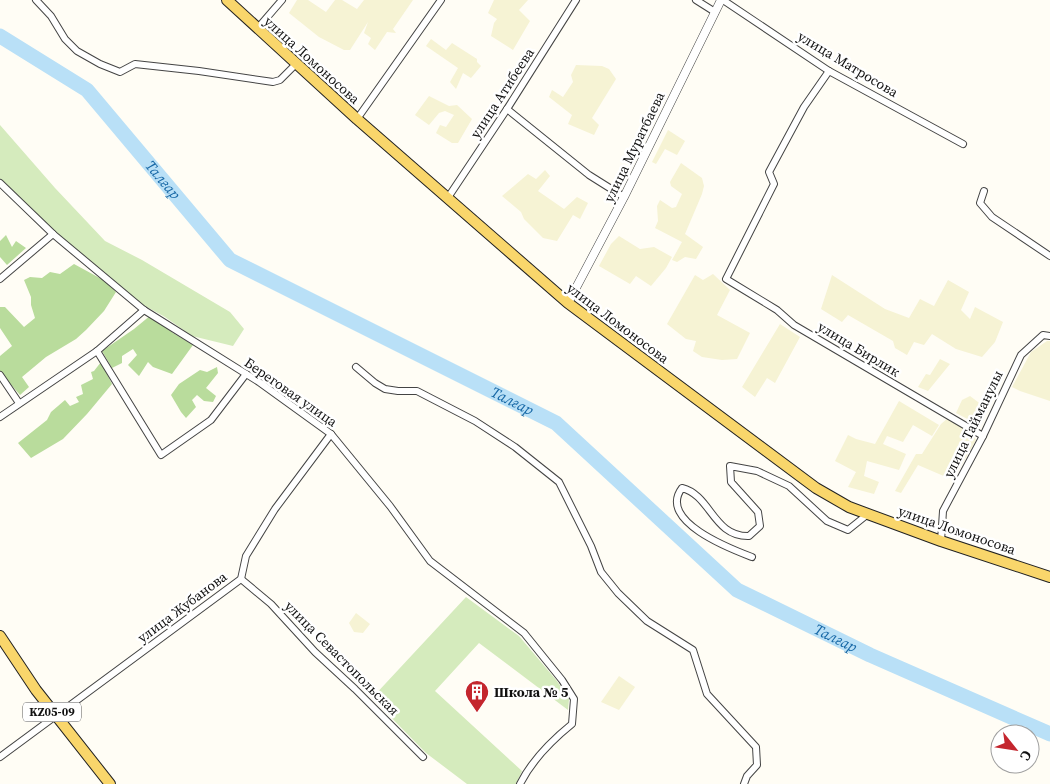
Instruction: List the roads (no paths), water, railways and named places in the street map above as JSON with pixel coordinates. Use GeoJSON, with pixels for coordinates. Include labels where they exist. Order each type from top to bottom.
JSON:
{"type":"FeatureCollection","features":[{"type":"Feature","properties":{"kind":"main road","name":"улица Ломоносова"},"geometry":{"type":"LineString","coordinates":[[227,0],[357,120],[568,303],[816,488],[850,507],[868,514],[941,541],[1050,577]]}},
{"type":"Feature","properties":{"kind":"main road","name":"KZ05-09"},"geometry":{"type":"LineString","coordinates":[[0,636],[56,717],[110,784]]}},
{"type":"Feature","properties":{"kind":"street"},"geometry":{"type":"LineString","coordinates":[[36,0],[51,16],[65,39],[77,52],[120,72],[135,64],[273,82],[280,80],[296,64]]}},
{"type":"Feature","properties":{"kind":"street"},"geometry":{"type":"LineString","coordinates":[[257,28],[282,0]]}},
{"type":"Feature","properties":{"kind":"street"},"geometry":{"type":"LineString","coordinates":[[357,120],[441,0]]}},
{"type":"Feature","properties":{"kind":"street","name":"улица Атибеева"},"geometry":{"type":"LineString","coordinates":[[447,199],[576,0]]}},
{"type":"Feature","properties":{"kind":"street"},"geometry":{"type":"LineString","coordinates":[[696,0],[715,12]]}},
{"type":"Feature","properties":{"kind":"street","name":"улица Муратбаева"},"geometry":{"type":"LineString","coordinates":[[568,303],[722,0]]}},
{"type":"Feature","properties":{"kind":"street","name":"улица Матросова"},"geometry":{"type":"LineString","coordinates":[[722,0],[829,71],[963,144]]}},
{"type":"Feature","properties":{"kind":"street","name":"улица Бирлик"},"geometry":{"type":"LineString","coordinates":[[829,71],[804,108],[769,172],[774,184],[726,279],[777,310],[794,325],[983,436]]}},
{"type":"Feature","properties":{"kind":"street"},"geometry":{"type":"LineString","coordinates":[[507,109],[589,175],[624,196]]}},
{"type":"Feature","properties":{"kind":"street","name":"Береговая улица"},"geometry":{"type":"LineString","coordinates":[[0,183],[53,234],[144,310],[246,374],[331,434],[390,506],[430,561],[524,633],[562,680],[574,699],[572,724],[555,738],[527,770],[520,784]]}},
{"type":"Feature","properties":{"kind":"street"},"geometry":{"type":"LineString","coordinates":[[984,191],[980,203],[992,218],[1050,256]]}},
{"type":"Feature","properties":{"kind":"street"},"geometry":{"type":"LineString","coordinates":[[0,279],[53,234]]}},
{"type":"Feature","properties":{"kind":"street"},"geometry":{"type":"LineString","coordinates":[[0,417],[98,351],[144,310]]}},
{"type":"Feature","properties":{"kind":"street","name":"улица Тайманулы"},"geometry":{"type":"LineString","coordinates":[[941,541],[943,511],[983,436],[1021,355],[1043,335],[1050,336]]}},
{"type":"Feature","properties":{"kind":"street"},"geometry":{"type":"LineString","coordinates":[[98,351],[161,455],[211,420],[246,374]]}},
{"type":"Feature","properties":{"kind":"street"},"geometry":{"type":"LineString","coordinates":[[356,367],[385,389],[398,392],[417,390],[475,421],[515,447],[559,482],[591,546],[601,572],[618,593],[647,622],[692,650],[707,694],[756,748],[757,765],[747,776],[744,784]]}},
{"type":"Feature","properties":{"kind":"street"},"geometry":{"type":"LineString","coordinates":[[0,375],[19,403]]}},
{"type":"Feature","properties":{"kind":"street","name":"улица Жубанова"},"geometry":{"type":"LineString","coordinates":[[0,756],[56,717],[241,579],[246,556],[276,509],[331,434]]}},
{"type":"Feature","properties":{"kind":"street"},"geometry":{"type":"LineString","coordinates":[[752,557],[695,530],[686,521],[678,506],[678,494],[682,488],[689,490],[702,502],[730,533],[740,536],[749,536],[760,526],[758,512],[731,482],[730,466],[757,471],[789,486],[827,521],[848,530],[868,514]]}},
{"type":"Feature","properties":{"kind":"street","name":"улица Севастопольская"},"geometry":{"type":"LineString","coordinates":[[241,579],[272,604],[314,652],[355,689],[423,758]]}},
{"type":"Feature","properties":{"kind":"waterway","name":"Талғар"},"geometry":{"type":"LineString","coordinates":[[0,36],[87,90],[230,260],[556,423],[737,590],[870,655],[1050,734]]}},
{"type":"Feature","properties":{"kind":"place","name":"Школа № 5"},"geometry":{"type":"Point","coordinates":[477,713]}}]}
